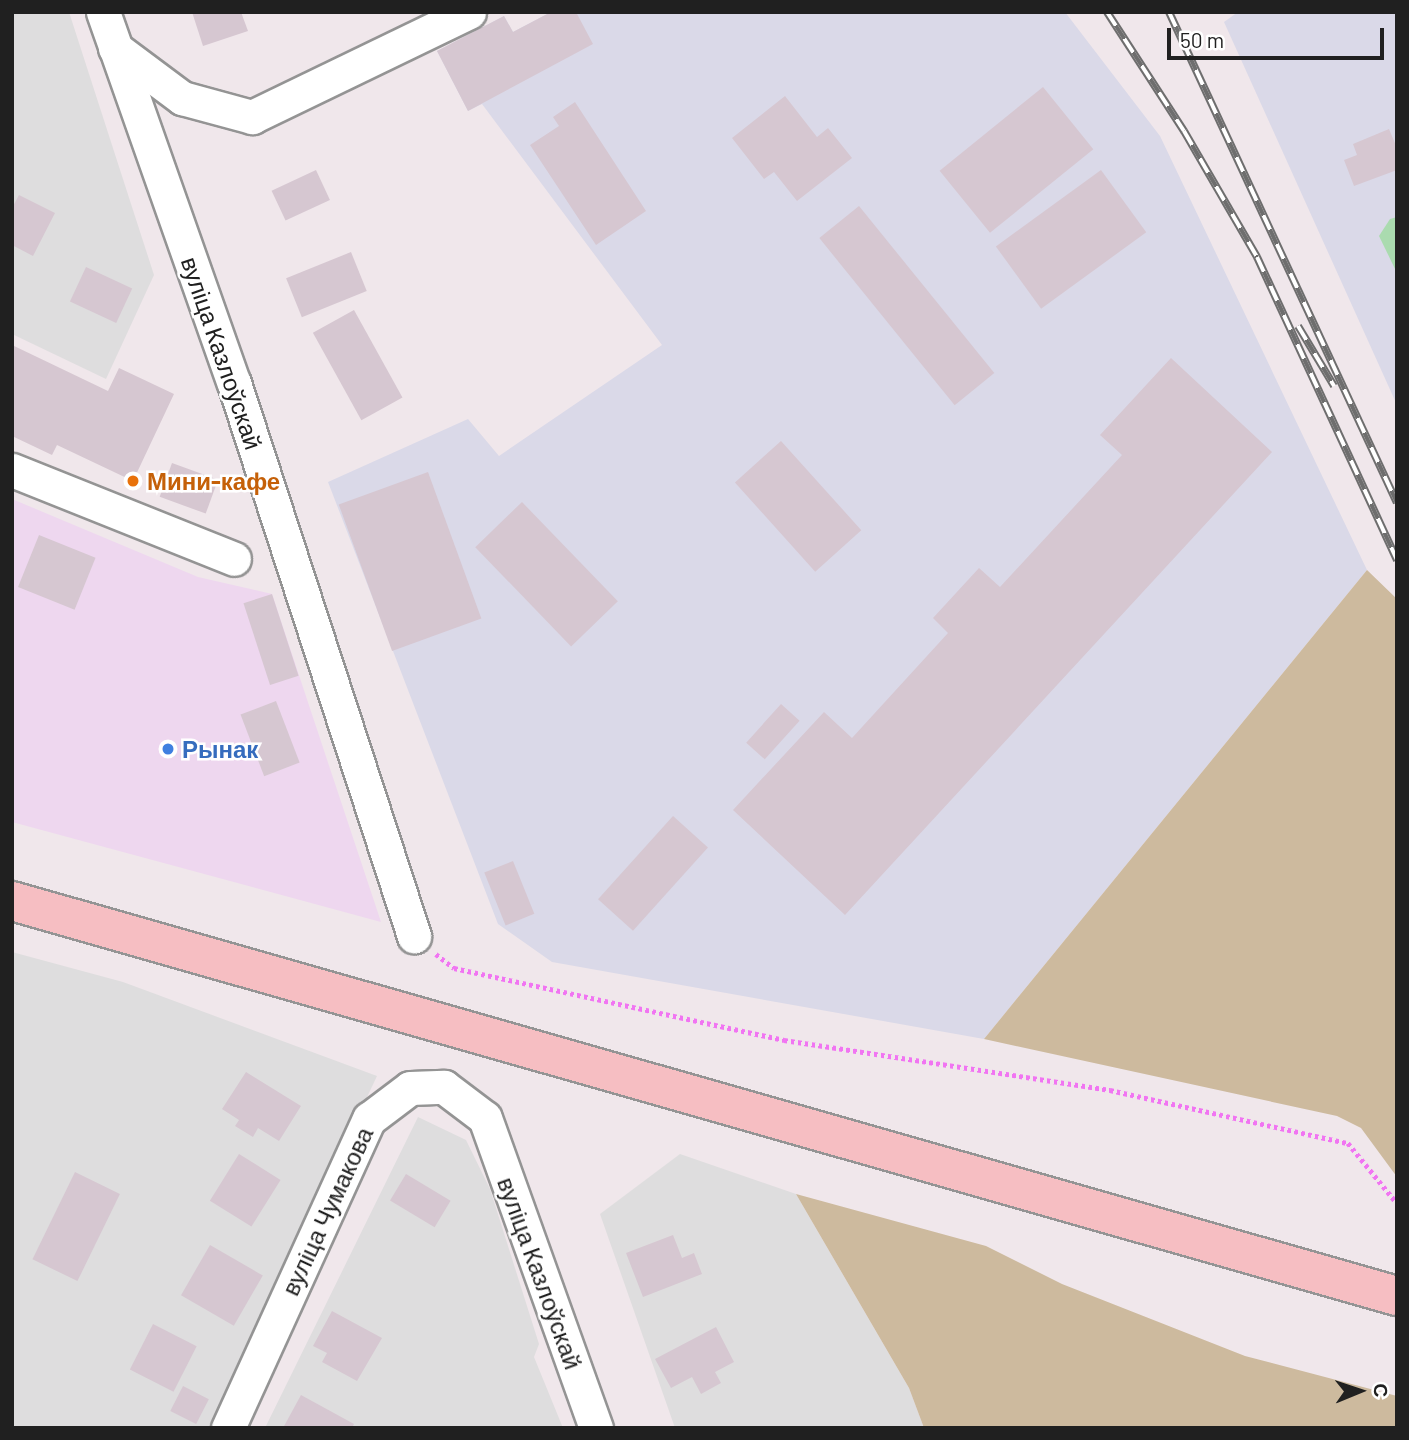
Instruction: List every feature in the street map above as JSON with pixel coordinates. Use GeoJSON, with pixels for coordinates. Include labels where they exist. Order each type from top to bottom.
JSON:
{"type":"FeatureCollection","features":[{"type":"Feature","properties":{"kind":"main road"},"geometry":{"type":"LineString","coordinates":[[12,901],[1397,1296]]}},
{"type":"Feature","properties":{"kind":"street","name":"вуліца Казлоўскай"},"geometry":{"type":"LineString","coordinates":[[103,12],[234,383],[414,936]]}},
{"type":"Feature","properties":{"kind":"street"},"geometry":{"type":"LineString","coordinates":[[115,48],[182,98],[252,117],[469,12]]}},
{"type":"Feature","properties":{"kind":"street"},"geometry":{"type":"LineString","coordinates":[[12,470],[234,559]]}},
{"type":"Feature","properties":{"kind":"street","name":"вуліца Чумакова"},"geometry":{"type":"LineString","coordinates":[[228,1428],[369,1119],[410,1088],[443,1087],[485,1118]]}},
{"type":"Feature","properties":{"kind":"street","name":"вуліца Казлоўскай"},"geometry":{"type":"LineString","coordinates":[[485,1118],[596,1428]]}},
{"type":"Feature","properties":{"kind":"path"},"geometry":{"type":"LineString","coordinates":[[414,936],[454,968],[784,1040],[1110,1090],[1348,1143],[1397,1203]]}},
{"type":"Feature","properties":{"kind":"shaded area"},"geometry":{"type":"Polygon","coordinates":[[[12,12],[69,12],[154,275],[106,379],[12,334],[12,12]]]}},
{"type":"Feature","properties":{"kind":"shaded area"},"geometry":{"type":"Polygon","coordinates":[[[551,12],[1065,12],[1160,136],[1367,570],[984,1039],[552,962],[498,924],[328,482],[468,419],[499,456],[662,345],[482,104],[468,111],[437,51],[504,16],[513,32],[551,12]]]}},
{"type":"Feature","properties":{"kind":"shaded area"},"geometry":{"type":"Polygon","coordinates":[[[1238,12],[1397,12],[1397,405],[1224,22],[1238,12]]]}},
{"type":"Feature","properties":{"kind":"shaded area"},"geometry":{"type":"Polygon","coordinates":[[[1397,217],[1397,273],[1379,236],[1390,219],[1397,217]]]}},
{"type":"Feature","properties":{"kind":"shaded area","name":"Рынак"},"geometry":{"type":"Polygon","coordinates":[[[12,499],[198,577],[272,594],[381,922],[12,822],[12,499]]]}},
{"type":"Feature","properties":{"kind":"shaded area"},"geometry":{"type":"Polygon","coordinates":[[[1367,570],[1397,599],[1397,1177],[1361,1128],[1337,1116],[984,1039],[1367,570]]]}},
{"type":"Feature","properties":{"kind":"shaded area"},"geometry":{"type":"Polygon","coordinates":[[[12,952],[123,982],[377,1076],[211,1428],[12,1428],[12,952]]]}},
{"type":"Feature","properties":{"kind":"shaded area"},"geometry":{"type":"Polygon","coordinates":[[[418,1117],[466,1140],[490,1189],[539,1344],[534,1357],[563,1428],[265,1428],[418,1117]]]}},
{"type":"Feature","properties":{"kind":"shaded area"},"geometry":{"type":"Polygon","coordinates":[[[680,1154],[796,1194],[909,1388],[924,1428],[675,1428],[600,1214],[680,1154]]]}},
{"type":"Feature","properties":{"kind":"shaded area"},"geometry":{"type":"Polygon","coordinates":[[[796,1194],[986,1246],[1062,1284],[1245,1356],[1397,1396],[1397,1428],[924,1428],[909,1388],[796,1194]]]}},
{"type":"Feature","properties":{"kind":"building"},"geometry":{"type":"Polygon","coordinates":[[[192,12],[241,12],[248,31],[203,46],[192,12]]]}},
{"type":"Feature","properties":{"kind":"building"},"geometry":{"type":"Polygon","coordinates":[[[551,12],[576,12],[593,44],[468,111],[437,51],[504,16],[513,32],[551,12]]]}},
{"type":"Feature","properties":{"kind":"building"},"geometry":{"type":"Polygon","coordinates":[[[1043,87],[1093,149],[990,233],[940,171],[1043,87]]]}},
{"type":"Feature","properties":{"kind":"building"},"geometry":{"type":"Polygon","coordinates":[[[785,96],[817,137],[828,128],[852,158],[797,201],[774,172],[764,179],[732,138],[785,96]]]}},
{"type":"Feature","properties":{"kind":"building"},"geometry":{"type":"Polygon","coordinates":[[[575,102],[646,211],[596,245],[530,145],[559,126],[553,117],[575,102]]]}},
{"type":"Feature","properties":{"kind":"building"},"geometry":{"type":"Polygon","coordinates":[[[1389,129],[1397,148],[1397,170],[1354,186],[1344,160],[1357,155],[1353,144],[1389,129]]]}},
{"type":"Feature","properties":{"kind":"building"},"geometry":{"type":"Polygon","coordinates":[[[316,170],[330,200],[286,221],[272,191],[316,170]]]}},
{"type":"Feature","properties":{"kind":"building"},"geometry":{"type":"Polygon","coordinates":[[[1101,170],[1146,232],[1041,309],[996,246],[1101,170]]]}},
{"type":"Feature","properties":{"kind":"building"},"geometry":{"type":"Polygon","coordinates":[[[19,195],[55,213],[33,256],[12,245],[12,208],[19,195]]]}},
{"type":"Feature","properties":{"kind":"building"},"geometry":{"type":"Polygon","coordinates":[[[859,206],[994,373],[955,405],[819,238],[859,206]]]}},
{"type":"Feature","properties":{"kind":"building"},"geometry":{"type":"Polygon","coordinates":[[[351,252],[367,291],[302,317],[286,278],[351,252]]]}},
{"type":"Feature","properties":{"kind":"building"},"geometry":{"type":"Polygon","coordinates":[[[86,267],[132,289],[116,323],[70,301],[86,267]]]}},
{"type":"Feature","properties":{"kind":"building"},"geometry":{"type":"Polygon","coordinates":[[[354,310],[402,397],[361,420],[313,333],[354,310]]]}},
{"type":"Feature","properties":{"kind":"building"},"geometry":{"type":"Polygon","coordinates":[[[12,345],[108,391],[119,368],[174,394],[133,481],[57,445],[52,455],[12,436],[12,345]]]}},
{"type":"Feature","properties":{"kind":"building"},"geometry":{"type":"Polygon","coordinates":[[[1171,358],[1272,452],[845,915],[733,810],[824,712],[852,738],[948,633],[933,618],[979,568],[1000,587],[1122,455],[1100,435],[1171,358]]]}},
{"type":"Feature","properties":{"kind":"building"},"geometry":{"type":"Polygon","coordinates":[[[781,441],[861,530],[815,572],[735,482],[781,441]]]}},
{"type":"Feature","properties":{"kind":"building"},"geometry":{"type":"Polygon","coordinates":[[[172,463],[218,480],[206,514],[160,497],[172,463]]]}},
{"type":"Feature","properties":{"kind":"building"},"geometry":{"type":"Polygon","coordinates":[[[428,472],[481,619],[392,651],[339,504],[428,472]]]}},
{"type":"Feature","properties":{"kind":"building"},"geometry":{"type":"Polygon","coordinates":[[[522,502],[618,601],[571,646],[475,547],[522,502]]]}},
{"type":"Feature","properties":{"kind":"building"},"geometry":{"type":"Polygon","coordinates":[[[39,535],[96,558],[75,610],[18,587],[39,535]]]}},
{"type":"Feature","properties":{"kind":"building"},"geometry":{"type":"Polygon","coordinates":[[[272,594],[299,676],[270,685],[243,603],[272,594]]]}},
{"type":"Feature","properties":{"kind":"building"},"geometry":{"type":"Polygon","coordinates":[[[276,701],[300,763],[264,776],[241,715],[276,701]]]}},
{"type":"Feature","properties":{"kind":"building"},"geometry":{"type":"Polygon","coordinates":[[[781,704],[800,721],[765,759],[746,743],[781,704]]]}},
{"type":"Feature","properties":{"kind":"building"},"geometry":{"type":"Polygon","coordinates":[[[673,816],[708,847],[633,931],[598,899],[673,816]]]}},
{"type":"Feature","properties":{"kind":"building"},"geometry":{"type":"Polygon","coordinates":[[[513,861],[534,914],[506,925],[484,873],[513,861]]]}},
{"type":"Feature","properties":{"kind":"building"},"geometry":{"type":"Polygon","coordinates":[[[246,1072],[301,1106],[279,1141],[258,1128],[253,1137],[235,1126],[239,1120],[222,1109],[246,1072]]]}},
{"type":"Feature","properties":{"kind":"building"},"geometry":{"type":"Polygon","coordinates":[[[239,1154],[281,1180],[251,1227],[210,1201],[239,1154]]]}},
{"type":"Feature","properties":{"kind":"building"},"geometry":{"type":"Polygon","coordinates":[[[75,1172],[120,1194],[77,1281],[32,1259],[75,1172]]]}},
{"type":"Feature","properties":{"kind":"building"},"geometry":{"type":"Polygon","coordinates":[[[406,1174],[451,1201],[435,1227],[390,1201],[406,1174]]]}},
{"type":"Feature","properties":{"kind":"building"},"geometry":{"type":"Polygon","coordinates":[[[673,1235],[682,1258],[694,1253],[702,1274],[643,1297],[626,1253],[673,1235]]]}},
{"type":"Feature","properties":{"kind":"building"},"geometry":{"type":"Polygon","coordinates":[[[210,1245],[263,1276],[234,1326],[181,1295],[210,1245]]]}},
{"type":"Feature","properties":{"kind":"building"},"geometry":{"type":"Polygon","coordinates":[[[332,1311],[382,1338],[357,1381],[322,1362],[327,1353],[313,1346],[332,1311]]]}},
{"type":"Feature","properties":{"kind":"building"},"geometry":{"type":"Polygon","coordinates":[[[153,1324],[197,1346],[174,1392],[130,1369],[153,1324]]]}},
{"type":"Feature","properties":{"kind":"building"},"geometry":{"type":"Polygon","coordinates":[[[716,1327],[734,1362],[715,1372],[721,1383],[701,1394],[692,1377],[671,1388],[655,1359],[716,1327]]]}},
{"type":"Feature","properties":{"kind":"building"},"geometry":{"type":"Polygon","coordinates":[[[183,1386],[209,1399],[196,1424],[170,1411],[183,1386]]]}},
{"type":"Feature","properties":{"kind":"building"},"geometry":{"type":"Polygon","coordinates":[[[301,1395],[354,1424],[352,1428],[283,1428],[301,1395]]]}},
{"type":"Feature","properties":{"kind":"railway"},"geometry":{"type":"LineString","coordinates":[[1107,12],[1184,131],[1257,257],[1397,560]]}},
{"type":"Feature","properties":{"kind":"railway"},"geometry":{"type":"LineString","coordinates":[[1169,12],[1397,503]]}},
{"type":"Feature","properties":{"kind":"railway"},"geometry":{"type":"LineString","coordinates":[[1298,326],[1334,386]]}},
{"type":"Feature","properties":{"kind":"place","name":"Мини-кафе"},"geometry":{"type":"Point","coordinates":[133,481]}},
{"type":"Feature","properties":{"kind":"place","name":"Рынак"},"geometry":{"type":"Point","coordinates":[168,749]}}]}
